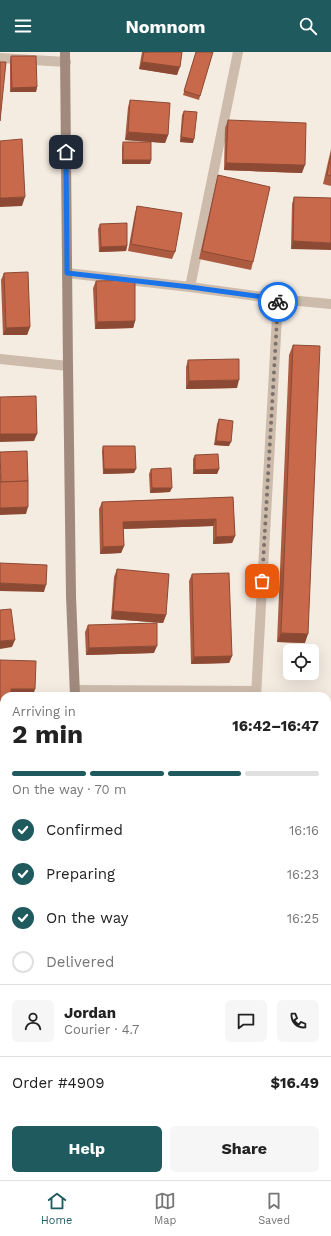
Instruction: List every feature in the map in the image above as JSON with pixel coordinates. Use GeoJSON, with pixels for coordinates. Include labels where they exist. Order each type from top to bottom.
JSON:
{"type":"FeatureCollection","features":[{"type":"Feature","properties":{"kind":"street"},"geometry":{"type":"LineString","coordinates":[[190,287],[238,52]]}},
{"type":"Feature","properties":{"kind":"street"},"geometry":{"type":"LineString","coordinates":[[0,58],[65,57],[71,596],[75,692]]}},
{"type":"Feature","properties":{"kind":"street"},"geometry":{"type":"LineString","coordinates":[[67,273],[278,299],[331,304]]}},
{"type":"Feature","properties":{"kind":"street"},"geometry":{"type":"LineString","coordinates":[[256,692],[278,299]]}},
{"type":"Feature","properties":{"kind":"street"},"geometry":{"type":"LineString","coordinates":[[0,359],[68,366]]}},
{"type":"Feature","properties":{"kind":"building"},"geometry":{"type":"Polygon","coordinates":[[[144,52],[182,52],[180,67],[142,62],[144,52]]]}},
{"type":"Feature","properties":{"kind":"building"},"geometry":{"type":"Polygon","coordinates":[[[196,52],[213,52],[200,96],[184,91],[196,52]]]}},
{"type":"Feature","properties":{"kind":"building"},"geometry":{"type":"Polygon","coordinates":[[[11,56],[36,56],[37,87],[12,88],[11,56]]]}},
{"type":"Feature","properties":{"kind":"building"},"geometry":{"type":"Polygon","coordinates":[[[0,62],[6,62],[0,121],[0,62]]]}},
{"type":"Feature","properties":{"kind":"building"},"geometry":{"type":"Polygon","coordinates":[[[130,100],[170,103],[168,135],[128,132],[130,100]]]}},
{"type":"Feature","properties":{"kind":"building"},"geometry":{"type":"Polygon","coordinates":[[[184,111],[197,112],[194,139],[181,137],[184,111]]]}},
{"type":"Feature","properties":{"kind":"building"},"geometry":{"type":"Polygon","coordinates":[[[228,120],[306,123],[305,165],[226,163],[228,120]]]}},
{"type":"Feature","properties":{"kind":"building"},"geometry":{"type":"Polygon","coordinates":[[[22,139],[25,197],[0,198],[0,141],[22,139]]]}},
{"type":"Feature","properties":{"kind":"building"},"geometry":{"type":"Polygon","coordinates":[[[123,142],[151,142],[151,160],[123,160],[123,142]]]}},
{"type":"Feature","properties":{"kind":"building"},"geometry":{"type":"Polygon","coordinates":[[[331,155],[331,176],[327,175],[331,155]]]}},
{"type":"Feature","properties":{"kind":"building"},"geometry":{"type":"Polygon","coordinates":[[[218,175],[270,187],[253,262],[202,251],[218,175]]]}},
{"type":"Feature","properties":{"kind":"building"},"geometry":{"type":"Polygon","coordinates":[[[294,197],[331,198],[331,243],[293,241],[294,197]]]}},
{"type":"Feature","properties":{"kind":"building"},"geometry":{"type":"Polygon","coordinates":[[[137,206],[182,213],[175,252],[131,244],[137,206]]]}},
{"type":"Feature","properties":{"kind":"building"},"geometry":{"type":"Polygon","coordinates":[[[127,223],[127,246],[101,247],[100,224],[127,223]]]}},
{"type":"Feature","properties":{"kind":"building"},"geometry":{"type":"Polygon","coordinates":[[[28,272],[30,327],[6,328],[4,273],[28,272]]]}},
{"type":"Feature","properties":{"kind":"building"},"geometry":{"type":"Polygon","coordinates":[[[135,280],[135,321],[97,322],[96,281],[135,280]]]}},
{"type":"Feature","properties":{"kind":"building"},"geometry":{"type":"Polygon","coordinates":[[[293,345],[320,346],[308,634],[281,633],[293,345]]]}},
{"type":"Feature","properties":{"kind":"building"},"geometry":{"type":"Polygon","coordinates":[[[239,359],[239,380],[189,381],[188,360],[239,359]]]}},
{"type":"Feature","properties":{"kind":"building"},"geometry":{"type":"Polygon","coordinates":[[[36,396],[37,434],[0,434],[0,397],[36,396]]]}},
{"type":"Feature","properties":{"kind":"building"},"geometry":{"type":"Polygon","coordinates":[[[219,419],[233,421],[231,442],[216,441],[219,419]]]}},
{"type":"Feature","properties":{"kind":"building"},"geometry":{"type":"Polygon","coordinates":[[[103,446],[135,446],[136,469],[104,469],[103,446]]]}},
{"type":"Feature","properties":{"kind":"building"},"geometry":{"type":"Polygon","coordinates":[[[27,451],[28,481],[1,482],[0,452],[27,451]]]}},
{"type":"Feature","properties":{"kind":"building"},"geometry":{"type":"Polygon","coordinates":[[[218,454],[219,469],[195,470],[195,455],[218,454]]]}},
{"type":"Feature","properties":{"kind":"building"},"geometry":{"type":"Polygon","coordinates":[[[171,468],[172,488],[152,488],[151,469],[171,468]]]}},
{"type":"Feature","properties":{"kind":"building"},"geometry":{"type":"Polygon","coordinates":[[[28,481],[28,507],[0,508],[0,482],[28,481]]]}},
{"type":"Feature","properties":{"kind":"building"},"geometry":{"type":"Polygon","coordinates":[[[233,497],[235,536],[216,537],[216,519],[123,522],[124,546],[103,547],[102,502],[233,497]]]}},
{"type":"Feature","properties":{"kind":"building"},"geometry":{"type":"Polygon","coordinates":[[[0,563],[47,565],[46,585],[0,583],[0,563]]]}},
{"type":"Feature","properties":{"kind":"building"},"geometry":{"type":"Polygon","coordinates":[[[117,569],[169,574],[166,615],[113,611],[117,569]]]}},
{"type":"Feature","properties":{"kind":"building"},"geometry":{"type":"Polygon","coordinates":[[[229,573],[232,656],[194,657],[192,574],[229,573]]]}},
{"type":"Feature","properties":{"kind":"building"},"geometry":{"type":"Polygon","coordinates":[[[11,609],[15,640],[0,641],[0,610],[11,609]]]}},
{"type":"Feature","properties":{"kind":"building"},"geometry":{"type":"Polygon","coordinates":[[[157,623],[157,646],[89,648],[88,625],[157,623]]]}},
{"type":"Feature","properties":{"kind":"building"},"geometry":{"type":"Polygon","coordinates":[[[0,660],[36,661],[35,689],[11,689],[11,692],[0,692],[0,660]]]}},
{"type":"Feature","properties":{"kind":"way so far"},"geometry":{"type":"LineString","coordinates":[[262,581],[278,302]]}},
{"type":"Feature","properties":{"kind":"route"},"geometry":{"type":"LineString","coordinates":[[66,152],[67,273],[278,299],[278,302]]}}]}
